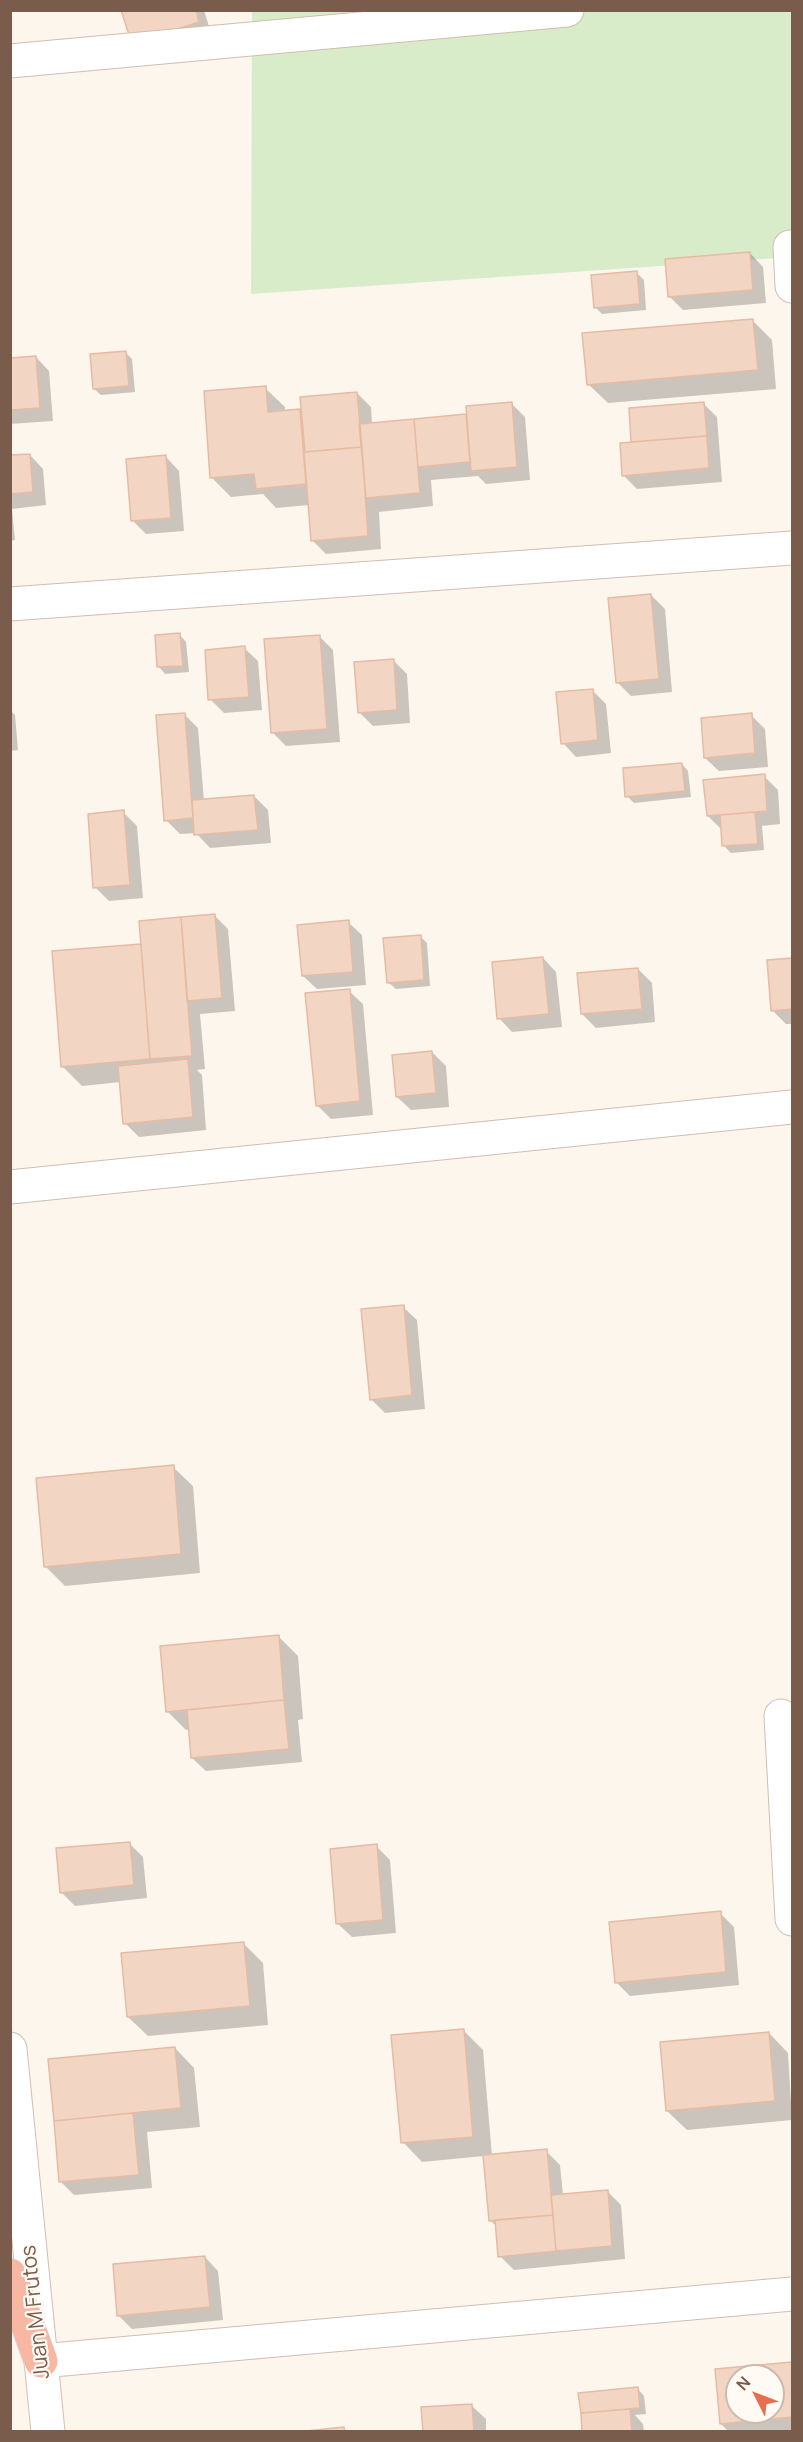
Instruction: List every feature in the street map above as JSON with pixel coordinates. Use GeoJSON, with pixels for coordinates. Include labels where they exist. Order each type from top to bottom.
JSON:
{"type":"FeatureCollection","features":[{"type":"Feature","properties":{"kind":"highway"},"geometry":{"type":"LineString","coordinates":[[10,2275],[41,2361]]}},
{"type":"Feature","properties":{"kind":"street"},"geometry":{"type":"LineString","coordinates":[[10,61],[567,10]]}},
{"type":"Feature","properties":{"kind":"street"},"geometry":{"type":"LineString","coordinates":[[790,247],[792,286]]}},
{"type":"Feature","properties":{"kind":"street"},"geometry":{"type":"LineString","coordinates":[[10,604],[792,548]]}},
{"type":"Feature","properties":{"kind":"street"},"geometry":{"type":"LineString","coordinates":[[10,1187],[792,1107]]}},
{"type":"Feature","properties":{"kind":"street"},"geometry":{"type":"LineString","coordinates":[[781,1716],[792,1919]]}},
{"type":"Feature","properties":{"kind":"street","name":"Juan M Frutos"},"geometry":{"type":"LineString","coordinates":[[10,2049],[48,2432]]}},
{"type":"Feature","properties":{"kind":"street"},"geometry":{"type":"LineString","coordinates":[[41,2361],[792,2294]]}},
{"type":"Feature","properties":{"kind":"green space"},"geometry":{"type":"Polygon","coordinates":[[[252,11],[792,11],[792,257],[251,294],[252,11]]]}},
{"type":"Feature","properties":{"kind":"building"},"geometry":{"type":"Polygon","coordinates":[[[121,10],[196,10],[199,22],[132,44],[121,10]]]}},
{"type":"Feature","properties":{"kind":"building"},"geometry":{"type":"Polygon","coordinates":[[[750,252],[753,290],[668,297],[665,259],[750,252]]]}},
{"type":"Feature","properties":{"kind":"building"},"geometry":{"type":"Polygon","coordinates":[[[637,271],[640,304],[594,308],[591,275],[637,271]]]}},
{"type":"Feature","properties":{"kind":"building"},"geometry":{"type":"Polygon","coordinates":[[[753,319],[758,370],[587,385],[582,333],[753,319]]]}},
{"type":"Feature","properties":{"kind":"building"},"geometry":{"type":"Polygon","coordinates":[[[126,351],[129,386],[93,389],[90,354],[126,351]]]}},
{"type":"Feature","properties":{"kind":"building"},"geometry":{"type":"Polygon","coordinates":[[[36,356],[40,408],[10,410],[10,358],[36,356]]]}},
{"type":"Feature","properties":{"kind":"building"},"geometry":{"type":"Polygon","coordinates":[[[266,386],[268,412],[300,409],[306,484],[256,489],[254,474],[210,478],[204,391],[266,386]]]}},
{"type":"Feature","properties":{"kind":"building"},"geometry":{"type":"Polygon","coordinates":[[[357,392],[362,447],[305,452],[300,397],[357,392]]]}},
{"type":"Feature","properties":{"kind":"building"},"geometry":{"type":"Polygon","coordinates":[[[512,402],[517,467],[471,471],[466,406],[512,402]]]}},
{"type":"Feature","properties":{"kind":"building"},"geometry":{"type":"Polygon","coordinates":[[[704,402],[707,436],[631,442],[629,408],[704,402]]]}},
{"type":"Feature","properties":{"kind":"building"},"geometry":{"type":"Polygon","coordinates":[[[466,414],[470,462],[418,467],[414,419],[466,414]]]}},
{"type":"Feature","properties":{"kind":"building"},"geometry":{"type":"Polygon","coordinates":[[[414,419],[420,493],[366,498],[359,424],[414,419]]]}},
{"type":"Feature","properties":{"kind":"building"},"geometry":{"type":"Polygon","coordinates":[[[707,436],[709,468],[622,476],[620,443],[707,436]]]}},
{"type":"Feature","properties":{"kind":"building"},"geometry":{"type":"Polygon","coordinates":[[[362,447],[368,536],[311,541],[304,452],[362,447]]]}},
{"type":"Feature","properties":{"kind":"building"},"geometry":{"type":"Polygon","coordinates":[[[30,454],[33,492],[10,494],[10,455],[30,454]]]}},
{"type":"Feature","properties":{"kind":"building"},"geometry":{"type":"Polygon","coordinates":[[[166,455],[171,518],[131,521],[126,459],[166,455]]]}},
{"type":"Feature","properties":{"kind":"building"},"geometry":{"type":"Polygon","coordinates":[[[651,594],[659,679],[616,683],[608,598],[651,594]]]}},
{"type":"Feature","properties":{"kind":"building"},"geometry":{"type":"Polygon","coordinates":[[[180,633],[183,666],[157,667],[155,635],[180,633]]]}},
{"type":"Feature","properties":{"kind":"building"},"geometry":{"type":"Polygon","coordinates":[[[320,635],[327,729],[271,733],[264,639],[320,635]]]}},
{"type":"Feature","properties":{"kind":"building"},"geometry":{"type":"Polygon","coordinates":[[[245,646],[249,697],[208,700],[205,650],[245,646]]]}},
{"type":"Feature","properties":{"kind":"building"},"geometry":{"type":"Polygon","coordinates":[[[394,659],[397,710],[358,713],[354,662],[394,659]]]}},
{"type":"Feature","properties":{"kind":"building"},"geometry":{"type":"Polygon","coordinates":[[[593,689],[598,740],[561,744],[556,692],[593,689]]]}},
{"type":"Feature","properties":{"kind":"building"},"geometry":{"type":"Polygon","coordinates":[[[185,713],[193,818],[164,821],[156,715],[185,713]]]}},
{"type":"Feature","properties":{"kind":"building"},"geometry":{"type":"Polygon","coordinates":[[[752,713],[755,753],[704,758],[701,718],[752,713]]]}},
{"type":"Feature","properties":{"kind":"building"},"geometry":{"type":"Polygon","coordinates":[[[682,763],[685,791],[625,797],[623,768],[682,763]]]}},
{"type":"Feature","properties":{"kind":"building"},"geometry":{"type":"Polygon","coordinates":[[[765,774],[767,811],[707,816],[703,780],[765,774]]]}},
{"type":"Feature","properties":{"kind":"building"},"geometry":{"type":"Polygon","coordinates":[[[254,795],[258,830],[194,835],[192,800],[254,795]]]}},
{"type":"Feature","properties":{"kind":"building"},"geometry":{"type":"Polygon","coordinates":[[[124,810],[130,885],[93,888],[88,814],[124,810]]]}},
{"type":"Feature","properties":{"kind":"building"},"geometry":{"type":"Polygon","coordinates":[[[755,812],[758,844],[722,846],[720,815],[755,812]]]}},
{"type":"Feature","properties":{"kind":"building"},"geometry":{"type":"Polygon","coordinates":[[[215,914],[222,998],[187,1001],[181,917],[215,914]]]}},
{"type":"Feature","properties":{"kind":"building"},"geometry":{"type":"Polygon","coordinates":[[[181,917],[192,1056],[150,1059],[139,921],[181,917]]]}},
{"type":"Feature","properties":{"kind":"building"},"geometry":{"type":"Polygon","coordinates":[[[349,920],[353,972],[302,976],[297,925],[349,920]]]}},
{"type":"Feature","properties":{"kind":"building"},"geometry":{"type":"Polygon","coordinates":[[[421,935],[424,980],[387,983],[383,938],[421,935]]]}},
{"type":"Feature","properties":{"kind":"building"},"geometry":{"type":"Polygon","coordinates":[[[141,944],[150,1059],[61,1067],[52,951],[141,944]]]}},
{"type":"Feature","properties":{"kind":"building"},"geometry":{"type":"Polygon","coordinates":[[[543,957],[549,1014],[497,1019],[492,962],[543,957]]]}},
{"type":"Feature","properties":{"kind":"building"},"geometry":{"type":"Polygon","coordinates":[[[792,958],[792,1009],[771,1011],[767,960],[792,958]]]}},
{"type":"Feature","properties":{"kind":"building"},"geometry":{"type":"Polygon","coordinates":[[[638,968],[642,1009],[581,1014],[577,973],[638,968]]]}},
{"type":"Feature","properties":{"kind":"building"},"geometry":{"type":"Polygon","coordinates":[[[350,989],[360,1101],[316,1106],[305,993],[350,989]]]}},
{"type":"Feature","properties":{"kind":"building"},"geometry":{"type":"Polygon","coordinates":[[[432,1051],[436,1093],[396,1097],[392,1055],[432,1051]]]}},
{"type":"Feature","properties":{"kind":"building"},"geometry":{"type":"Polygon","coordinates":[[[188,1059],[193,1117],[123,1124],[118,1066],[188,1059]]]}},
{"type":"Feature","properties":{"kind":"building"},"geometry":{"type":"Polygon","coordinates":[[[404,1305],[412,1395],[370,1400],[361,1309],[404,1305]]]}},
{"type":"Feature","properties":{"kind":"building"},"geometry":{"type":"Polygon","coordinates":[[[174,1465],[181,1554],[44,1567],[36,1478],[174,1465]]]}},
{"type":"Feature","properties":{"kind":"building"},"geometry":{"type":"Polygon","coordinates":[[[279,1635],[284,1700],[166,1712],[160,1646],[279,1635]]]}},
{"type":"Feature","properties":{"kind":"building"},"geometry":{"type":"Polygon","coordinates":[[[284,1700],[289,1749],[191,1758],[187,1710],[284,1700]]]}},
{"type":"Feature","properties":{"kind":"building"},"geometry":{"type":"Polygon","coordinates":[[[130,1842],[134,1885],[60,1893],[56,1848],[130,1842]]]}},
{"type":"Feature","properties":{"kind":"building"},"geometry":{"type":"Polygon","coordinates":[[[377,1844],[383,1920],[336,1924],[330,1849],[377,1844]]]}},
{"type":"Feature","properties":{"kind":"building"},"geometry":{"type":"Polygon","coordinates":[[[721,1911],[726,1972],[615,1983],[609,1922],[721,1911]]]}},
{"type":"Feature","properties":{"kind":"building"},"geometry":{"type":"Polygon","coordinates":[[[244,1942],[250,2006],[127,2017],[121,1953],[244,1942]]]}},
{"type":"Feature","properties":{"kind":"building"},"geometry":{"type":"Polygon","coordinates":[[[464,2029],[473,2137],[401,2143],[391,2035],[464,2029]]]}},
{"type":"Feature","properties":{"kind":"building"},"geometry":{"type":"Polygon","coordinates":[[[769,2032],[775,2101],[666,2111],[660,2042],[769,2032]]]}},
{"type":"Feature","properties":{"kind":"building"},"geometry":{"type":"Polygon","coordinates":[[[175,2047],[181,2108],[54,2121],[48,2059],[175,2047]]]}},
{"type":"Feature","properties":{"kind":"building"},"geometry":{"type":"Polygon","coordinates":[[[133,2113],[139,2175],[59,2182],[54,2121],[133,2113]]]}},
{"type":"Feature","properties":{"kind":"building"},"geometry":{"type":"Polygon","coordinates":[[[547,2149],[553,2215],[489,2221],[483,2155],[547,2149]]]}},
{"type":"Feature","properties":{"kind":"building"},"geometry":{"type":"Polygon","coordinates":[[[608,2190],[612,2246],[556,2251],[551,2195],[608,2190]]]}},
{"type":"Feature","properties":{"kind":"building"},"geometry":{"type":"Polygon","coordinates":[[[553,2215],[556,2251],[498,2257],[495,2220],[553,2215]]]}},
{"type":"Feature","properties":{"kind":"building"},"geometry":{"type":"Polygon","coordinates":[[[205,2256],[210,2307],[117,2316],[113,2264],[205,2256]]]}},
{"type":"Feature","properties":{"kind":"building"},"geometry":{"type":"Polygon","coordinates":[[[792,2362],[792,2417],[785,2418],[785,2364],[770,2364],[792,2362]]]}},
{"type":"Feature","properties":{"kind":"building"},"geometry":{"type":"Polygon","coordinates":[[[725,2368],[725,2424],[720,2424],[715,2369],[725,2368]]]}},
{"type":"Feature","properties":{"kind":"building"},"geometry":{"type":"Polygon","coordinates":[[[638,2387],[640,2408],[581,2413],[578,2393],[638,2387]]]}},
{"type":"Feature","properties":{"kind":"building"},"geometry":{"type":"Polygon","coordinates":[[[472,2404],[474,2432],[423,2432],[421,2407],[472,2404]]]}},
{"type":"Feature","properties":{"kind":"building"},"geometry":{"type":"Polygon","coordinates":[[[630,2409],[632,2432],[582,2432],[581,2413],[630,2409]]]}},
{"type":"Feature","properties":{"kind":"building"},"geometry":{"type":"Polygon","coordinates":[[[344,2427],[345,2432],[296,2432],[344,2427]]]}}]}
